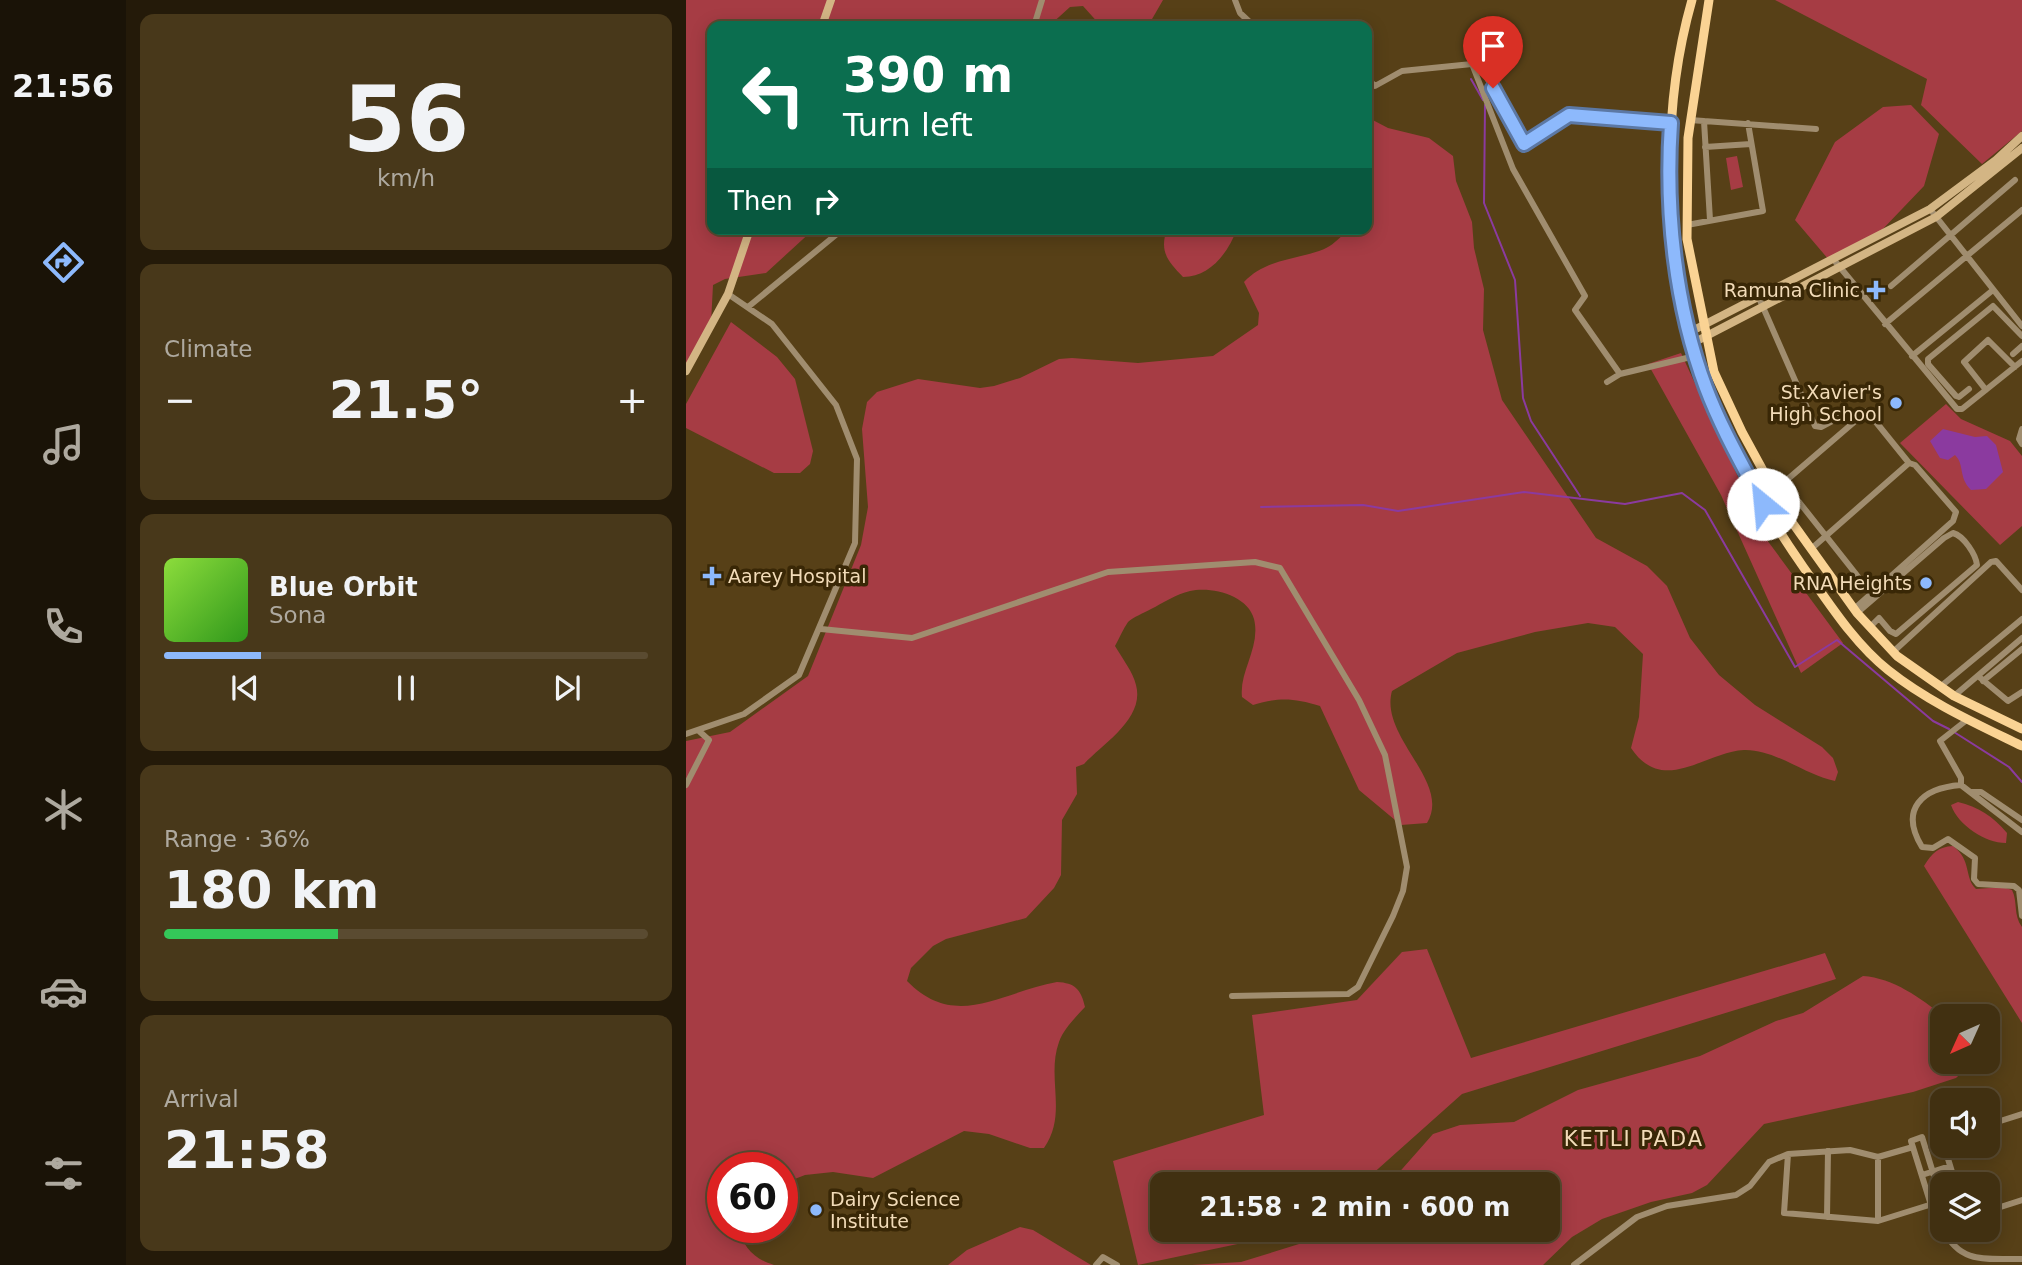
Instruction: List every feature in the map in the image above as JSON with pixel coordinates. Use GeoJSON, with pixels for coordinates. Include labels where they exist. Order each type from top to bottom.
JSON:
{"type":"FeatureCollection","features":[{"type":"Feature","properties":{"kind":"main road"},"geometry":{"type":"LineString","coordinates":[[824,21],[831,0]]}},
{"type":"Feature","properties":{"kind":"main road"},"geometry":{"type":"LineString","coordinates":[[1692,0],[1672,96],[1669,151],[1675,246],[1688,333],[1712,403],[1776,527],[1843,623],[1888,670],[1968,719],[2022,746]]}},
{"type":"Feature","properties":{"kind":"main road"},"geometry":{"type":"LineString","coordinates":[[1709,0],[1690,120],[1686,239],[1714,372],[1774,491],[1856,611],[1893,652],[1940,687],[2022,729]]}},
{"type":"Feature","properties":{"kind":"main road"},"geometry":{"type":"LineString","coordinates":[[1691,344],[1704,332],[1759,298],[1930,209],[2022,136]]}},
{"type":"Feature","properties":{"kind":"main road"},"geometry":{"type":"LineString","coordinates":[[1688,333],[1704,332],[1763,307],[1936,217],[2022,148]]}},
{"type":"Feature","properties":{"kind":"main road"},"geometry":{"type":"LineString","coordinates":[[686,370],[728,294],[748,235]]}},
{"type":"Feature","properties":{"kind":"street"},"geometry":{"type":"LineString","coordinates":[[1036,21],[1042,0]]}},
{"type":"Feature","properties":{"kind":"street"},"geometry":{"type":"LineString","coordinates":[[1236,0],[1240,13],[1249,21]]}},
{"type":"Feature","properties":{"kind":"street"},"geometry":{"type":"LineString","coordinates":[[1472,64],[1513,169],[1585,296],[1575,310],[1620,374]]}},
{"type":"Feature","properties":{"kind":"street"},"geometry":{"type":"LineString","coordinates":[[1372,83],[1375,86],[1402,71],[1472,64],[1482,69],[1524,144],[1569,115],[1671,123]]}},
{"type":"Feature","properties":{"kind":"street"},"geometry":{"type":"LineString","coordinates":[[1690,120],[1816,129]]}},
{"type":"Feature","properties":{"kind":"street"},"geometry":{"type":"LineString","coordinates":[[1704,121],[1710,220]]}},
{"type":"Feature","properties":{"kind":"street"},"geometry":{"type":"LineString","coordinates":[[1687,225],[1763,211],[1748,123]]}},
{"type":"Feature","properties":{"kind":"street"},"geometry":{"type":"LineString","coordinates":[[1705,147],[1751,144]]}},
{"type":"Feature","properties":{"kind":"street"},"geometry":{"type":"LineString","coordinates":[[1891,286],[2015,180]]}},
{"type":"Feature","properties":{"kind":"street"},"geometry":{"type":"LineString","coordinates":[[1930,209],[2022,326]]}},
{"type":"Feature","properties":{"kind":"street"},"geometry":{"type":"LineString","coordinates":[[1885,324],[2022,210]]}},
{"type":"Feature","properties":{"kind":"street"},"geometry":{"type":"LineString","coordinates":[[748,307],[836,235]]}},
{"type":"Feature","properties":{"kind":"street"},"geometry":{"type":"LineString","coordinates":[[1834,260],[1957,409],[2022,361]]}},
{"type":"Feature","properties":{"kind":"street"},"geometry":{"type":"LineString","coordinates":[[1912,356],[1993,290]]}},
{"type":"Feature","properties":{"kind":"street"},"geometry":{"type":"LineString","coordinates":[[686,734],[744,714],[799,675],[821,629],[855,543],[857,458],[836,405],[772,324],[728,294]]}},
{"type":"Feature","properties":{"kind":"street"},"geometry":{"type":"LineString","coordinates":[[1759,298],[1815,426],[1821,427],[1851,411]]}},
{"type":"Feature","properties":{"kind":"street"},"geometry":{"type":"LineString","coordinates":[[1969,389],[1956,396],[1928,364],[1928,359],[1993,306],[1998,308],[2022,336]]}},
{"type":"Feature","properties":{"kind":"street"},"geometry":{"type":"LineString","coordinates":[[1986,390],[1964,362],[1988,340],[2015,367]]}},
{"type":"Feature","properties":{"kind":"street"},"geometry":{"type":"LineString","coordinates":[[2013,354],[2022,346]]}},
{"type":"Feature","properties":{"kind":"street"},"geometry":{"type":"LineString","coordinates":[[1607,382],[1620,374],[1695,356]]}},
{"type":"Feature","properties":{"kind":"street"},"geometry":{"type":"LineString","coordinates":[[1774,491],[1867,411],[1956,516],[1871,593],[1856,611]]}},
{"type":"Feature","properties":{"kind":"street"},"geometry":{"type":"LineString","coordinates":[[2022,429],[2019,439],[2022,444]]}},
{"type":"Feature","properties":{"kind":"street"},"geometry":{"type":"LineString","coordinates":[[1811,548],[1909,463]]}},
{"type":"Feature","properties":{"kind":"street"},"geometry":{"type":"LineString","coordinates":[[1784,483],[1871,593]]}},
{"type":"Feature","properties":{"kind":"street"},"geometry":{"type":"LineString","coordinates":[[1856,611],[1953,533],[1959,535],[1976,560],[1977,565],[1896,634],[1890,631],[1868,604]]}},
{"type":"Feature","properties":{"kind":"street"},"geometry":{"type":"LineString","coordinates":[[1893,652],[1991,562],[1996,561],[2022,590]]}},
{"type":"Feature","properties":{"kind":"street"},"geometry":{"type":"LineString","coordinates":[[821,629],[912,638],[1108,572],[1255,562],[1280,568],[1359,700],[1385,755],[1406,867],[1403,891],[1358,987],[1348,994],[1232,996]]}},
{"type":"Feature","properties":{"kind":"street"},"geometry":{"type":"LineString","coordinates":[[1870,627],[1880,618]]}},
{"type":"Feature","properties":{"kind":"street"},"geometry":{"type":"LineString","coordinates":[[1940,687],[2022,620]]}},
{"type":"Feature","properties":{"kind":"street"},"geometry":{"type":"LineString","coordinates":[[1980,678],[2022,638]]}},
{"type":"Feature","properties":{"kind":"street"},"geometry":{"type":"LineString","coordinates":[[1954,696],[2022,649]]}},
{"type":"Feature","properties":{"kind":"street"},"geometry":{"type":"LineString","coordinates":[[1980,678],[2008,701],[2022,692]]}},
{"type":"Feature","properties":{"kind":"street"},"geometry":{"type":"LineString","coordinates":[[1961,785],[1961,778],[1940,744],[1968,719]]}},
{"type":"Feature","properties":{"kind":"street"},"geometry":{"type":"LineString","coordinates":[[686,785],[709,740],[699,731]]}},
{"type":"Feature","properties":{"kind":"street"},"geometry":{"type":"LineString","coordinates":[[2022,832],[1961,785],[1941,787],[1931,792],[1916,806],[1914,814],[1914,834],[1922,847],[1933,848],[1948,839],[1968,850],[1975,858],[1975,879],[1979,884],[2007,884],[2019,890],[2022,916]]}},
{"type":"Feature","properties":{"kind":"street"},"geometry":{"type":"LineString","coordinates":[[1927,801],[1931,792]]}},
{"type":"Feature","properties":{"kind":"street"},"geometry":{"type":"LineString","coordinates":[[1970,792],[1981,792],[2022,820]]}},
{"type":"Feature","properties":{"kind":"street"},"geometry":{"type":"LineString","coordinates":[[2000,1121],[2022,1114]]}},
{"type":"Feature","properties":{"kind":"street"},"geometry":{"type":"LineString","coordinates":[[1930,1202],[1911,1141],[1922,1137],[1933,1172],[1950,1166]]}},
{"type":"Feature","properties":{"kind":"street"},"geometry":{"type":"LineString","coordinates":[[1574,1265],[1637,1217],[1667,1206],[1736,1195],[1750,1186],[1769,1162],[1788,1154],[1850,1150],[1878,1157],[1913,1147]]}},
{"type":"Feature","properties":{"kind":"street"},"geometry":{"type":"LineString","coordinates":[[1827,1217],[1828,1151]]}},
{"type":"Feature","properties":{"kind":"street"},"geometry":{"type":"LineString","coordinates":[[1788,1154],[1784,1213],[1878,1221],[1930,1205]]}},
{"type":"Feature","properties":{"kind":"street"},"geometry":{"type":"LineString","coordinates":[[1878,1157],[1878,1221]]}},
{"type":"Feature","properties":{"kind":"street"},"geometry":{"type":"LineString","coordinates":[[1948,1158],[1952,1172]]}},
{"type":"Feature","properties":{"kind":"street"},"geometry":{"type":"LineString","coordinates":[[1922,1175],[1930,1173]]}},
{"type":"Feature","properties":{"kind":"street"},"geometry":{"type":"LineString","coordinates":[[2000,1207],[2022,1200]]}},
{"type":"Feature","properties":{"kind":"street"},"geometry":{"type":"LineString","coordinates":[[1950,1242],[1963,1255],[2022,1259]]}},
{"type":"Feature","properties":{"kind":"street"},"geometry":{"type":"LineString","coordinates":[[1096,1265],[1103,1257],[1117,1265]]}},
{"type":"Feature","properties":{"kind":"shaded area"},"geometry":{"type":"Polygon","coordinates":[[[686,0],[1163,0],[1151,21],[1096,21],[1083,6],[1070,7],[1055,21],[707,21],[707,235],[807,235],[766,273],[725,279],[713,285],[711,323],[686,368],[686,0]]]}},
{"type":"Feature","properties":{"kind":"shaded area"},"geometry":{"type":"Polygon","coordinates":[[[1775,0],[2022,0],[2022,131],[1982,164],[1921,105],[1927,79],[1775,0]]]}},
{"type":"Feature","properties":{"kind":"shaded area"},"geometry":{"type":"Polygon","coordinates":[[[1911,105],[1939,134],[1924,186],[1880,232],[1829,260],[1795,220],[1835,142],[1883,107],[1911,105]]]}},
{"type":"Feature","properties":{"kind":"shaded area"},"geometry":{"type":"Polygon","coordinates":[[[1372,120],[1388,128],[1429,138],[1453,156],[1456,181],[1472,222],[1474,248],[1484,289],[1483,330],[1502,400],[1596,538],[1647,566],[1667,586],[1690,638],[1719,675],[1755,705],[1822,747],[1833,758],[1838,772],[1835,781],[1756,751],[1729,752],[1685,768],[1671,770],[1657,769],[1643,762],[1631,748],[1639,717],[1643,654],[1615,627],[1588,623],[1535,632],[1457,653],[1392,691],[1391,708],[1396,725],[1423,775],[1430,792],[1432,807],[1427,823],[1401,825],[1359,790],[1320,706],[1286,700],[1253,705],[1242,697],[1244,678],[1255,639],[1254,619],[1244,604],[1237,598],[1218,591],[1199,590],[1180,594],[1130,620],[1115,646],[1135,680],[1137,697],[1129,719],[1121,729],[1084,764],[1076,767],[1077,794],[1062,820],[1061,875],[1054,888],[1026,918],[946,939],[933,946],[911,968],[907,981],[925,996],[943,1004],[961,1006],[979,1004],[1057,982],[1073,986],[1079,991],[1085,1007],[1067,1027],[1059,1042],[1055,1069],[1055,1122],[1044,1148],[1030,1148],[989,1134],[964,1131],[873,1178],[833,1172],[798,1178],[798,1152],[707,1152],[707,1243],[744,1243],[750,1251],[774,1265],[686,1265],[686,741],[730,732],[808,676],[861,545],[868,507],[862,429],[867,402],[877,392],[918,379],[980,388],[994,386],[1020,378],[1059,359],[1138,363],[1213,356],[1258,325],[1259,313],[1244,282],[1270,265],[1327,248],[1344,235],[1372,235],[1372,120]]]}},
{"type":"Feature","properties":{"kind":"shaded area"},"geometry":{"type":"Polygon","coordinates":[[[1737,156],[1743,187],[1731,190],[1726,158],[1737,156]]]}},
{"type":"Feature","properties":{"kind":"shaded area"},"geometry":{"type":"Polygon","coordinates":[[[1234,235],[1229,247],[1210,268],[1193,276],[1183,277],[1166,256],[1165,237],[1234,235]]]}},
{"type":"Feature","properties":{"kind":"shaded area"},"geometry":{"type":"Polygon","coordinates":[[[731,322],[777,357],[795,379],[813,451],[810,464],[800,473],[774,473],[686,428],[686,404],[731,322]]]}},
{"type":"Feature","properties":{"kind":"shaded area"},"geometry":{"type":"Polygon","coordinates":[[[1681,353],[1767,540],[1843,643],[1801,673],[1721,495],[1648,364],[1681,353]]]}},
{"type":"Feature","properties":{"kind":"shaded area"},"geometry":{"type":"Polygon","coordinates":[[[1946,404],[1961,419],[2010,441],[2022,456],[2022,526],[2000,545],[1900,443],[1946,404]]]}},
{"type":"Feature","properties":{"kind":"shaded area"},"geometry":{"type":"Polygon","coordinates":[[[1943,429],[1975,437],[1987,436],[1996,445],[2003,472],[1986,489],[1971,490],[1964,480],[1955,455],[1948,460],[1940,458],[1930,441],[1943,429]]]}},
{"type":"Feature","properties":{"kind":"shaded area"},"geometry":{"type":"Polygon","coordinates":[[[1958,802],[1991,817],[2007,833],[2006,843],[1990,840],[1973,832],[1951,805],[1958,802]]]}},
{"type":"Feature","properties":{"kind":"shaded area"},"geometry":{"type":"Polygon","coordinates":[[[1953,846],[1963,857],[1972,885],[1976,889],[2003,887],[2012,890],[2014,895],[2017,918],[2022,927],[2022,1023],[1924,866],[1936,852],[1953,846]]]}},
{"type":"Feature","properties":{"kind":"shaded area"},"geometry":{"type":"Polygon","coordinates":[[[1427,949],[1471,1058],[1825,953],[1836,979],[1462,1094],[1375,1172],[1150,1172],[1150,1242],[1247,1242],[1138,1265],[1113,1161],[1264,1115],[1252,1015],[1357,1000],[1402,952],[1427,949]]]}},
{"type":"Feature","properties":{"kind":"shaded area"},"geometry":{"type":"Polygon","coordinates":[[[1863,976],[1896,985],[1930,1006],[1930,1074],[1960,1074],[1956,1078],[1913,1092],[1764,1124],[1707,1185],[1692,1193],[1651,1202],[1602,1219],[1572,1237],[1543,1265],[1192,1265],[1241,1262],[1310,1242],[1560,1242],[1560,1172],[1399,1172],[1433,1134],[1460,1125],[1514,1122],[1578,1090],[1700,1056],[1776,1021],[1803,1013],[1863,976]]]}},
{"type":"Feature","properties":{"kind":"shaded area"},"geometry":{"type":"Polygon","coordinates":[[[1020,1227],[1033,1230],[1091,1265],[948,1265],[967,1250],[1020,1227]]]}},
{"type":"Feature","properties":{"kind":"waterway"},"geometry":{"type":"LineString","coordinates":[[1471,79],[1483,100]]}},
{"type":"Feature","properties":{"kind":"waterway"},"geometry":{"type":"LineString","coordinates":[[1485,105],[1484,203],[1515,280],[1523,398],[1531,421],[1580,496]]}},
{"type":"Feature","properties":{"kind":"waterway"},"geometry":{"type":"LineString","coordinates":[[1261,507],[1363,505],[1398,511],[1524,492],[1625,504],[1682,493],[1705,510],[1795,667],[1837,640],[1933,721],[1949,729]]}},
{"type":"Feature","properties":{"kind":"waterway"},"geometry":{"type":"LineString","coordinates":[[1954,732],[2009,767],[2022,782]]}},
{"type":"Feature","properties":{"kind":"place","name":"Ramuna Clinic"},"geometry":{"type":"Point","coordinates":[1876,290]}},
{"type":"Feature","properties":{"kind":"place","name":"St.Xavier's High School"},"geometry":{"type":"Point","coordinates":[1896,403]}},
{"type":"Feature","properties":{"kind":"place","name":"Aarey Hospital"},"geometry":{"type":"Point","coordinates":[712,576]}},
{"type":"Feature","properties":{"kind":"place","name":"RNA Heights"},"geometry":{"type":"Point","coordinates":[1926,583]}},
{"type":"Feature","properties":{"kind":"place","name":"Dairy Science Institute"},"geometry":{"type":"Point","coordinates":[816,1210]}},
{"type":"Feature","properties":{"kind":"district","name":"KETLI PADA"},"geometry":{"type":"Point","coordinates":[1634,1139]}},
{"type":"Feature","properties":{"kind":"route"},"geometry":{"type":"LineString","coordinates":[[1493,88],[1524,144],[1569,115],[1589,119],[1671,123],[1669,151],[1675,246],[1688,333],[1706,389],[1763,504]]}}]}
